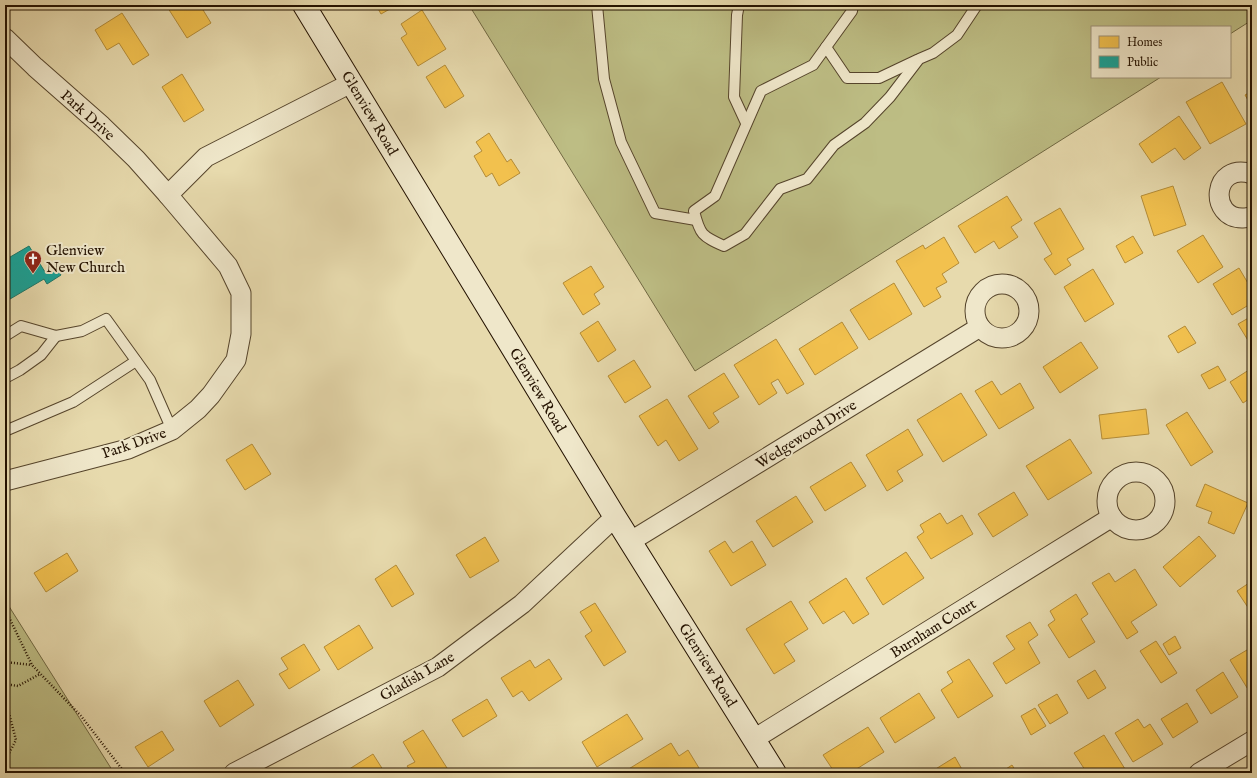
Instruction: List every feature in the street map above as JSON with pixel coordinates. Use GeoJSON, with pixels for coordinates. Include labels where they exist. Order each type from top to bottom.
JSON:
{"type":"FeatureCollection","features":[{"type":"Feature","properties":{"kind":"main road","name":"Glenview Road"},"geometry":{"type":"LineString","coordinates":[[304,5],[615,517],[775,773]]}},
{"type":"Feature","properties":{"kind":"street","name":"Park Drive"},"geometry":{"type":"LineString","coordinates":[[5,38],[136,159],[228,266],[241,293],[241,334],[236,360],[211,395],[198,409],[172,430],[128,449],[5,481]]}},
{"type":"Feature","properties":{"kind":"street"},"geometry":{"type":"LineString","coordinates":[[168,195],[206,157],[351,83]]}},
{"type":"Feature","properties":{"kind":"street"},"geometry":{"type":"LineString","coordinates":[[1252,174],[1236,172],[1229,175],[1220,187],[1219,194],[1223,209],[1229,214],[1243,218],[1252,216]]}},
{"type":"Feature","properties":{"kind":"street","name":"Wedgewood Drive"},"geometry":{"type":"LineString","coordinates":[[631,541],[980,327]]}},
{"type":"Feature","properties":{"kind":"street","name":"Gladish Lane"},"geometry":{"type":"LineString","coordinates":[[234,773],[438,667],[522,604],[615,517]]}},
{"type":"Feature","properties":{"kind":"street","name":"Burnham Court"},"geometry":{"type":"LineString","coordinates":[[754,739],[1112,517]]}},
{"type":"Feature","properties":{"kind":"street"},"geometry":{"type":"LineString","coordinates":[[1199,773],[1252,741]]}},
{"type":"Feature","properties":{"kind":"lane"},"geometry":{"type":"LineString","coordinates":[[597,5],[604,79],[621,142],[655,213],[696,220]]}},
{"type":"Feature","properties":{"kind":"lane"},"geometry":{"type":"LineString","coordinates":[[739,5],[737,15],[734,97],[746,123]]}},
{"type":"Feature","properties":{"kind":"lane"},"geometry":{"type":"LineString","coordinates":[[853,5],[852,11],[813,65],[761,90],[715,196],[694,211],[698,230],[709,239],[724,246],[745,234],[780,189],[807,179],[834,145],[865,123],[890,97],[919,59]]}},
{"type":"Feature","properties":{"kind":"lane"},"geometry":{"type":"LineString","coordinates":[[826,47],[847,78],[879,78],[932,53],[957,35],[978,5]]}},
{"type":"Feature","properties":{"kind":"lane"},"geometry":{"type":"LineString","coordinates":[[5,336],[21,326],[56,336],[82,331],[106,319],[150,380],[172,430]]}},
{"type":"Feature","properties":{"kind":"lane"},"geometry":{"type":"LineString","coordinates":[[5,378],[20,370],[41,355],[56,336]]}},
{"type":"Feature","properties":{"kind":"lane"},"geometry":{"type":"LineString","coordinates":[[5,431],[73,402],[136,361]]}},
{"type":"Feature","properties":{"kind":"path"},"geometry":{"type":"LineString","coordinates":[[5,609],[32,665],[81,716],[125,773]]}},
{"type":"Feature","properties":{"kind":"path"},"geometry":{"type":"LineString","coordinates":[[5,662],[32,665]]}},
{"type":"Feature","properties":{"kind":"path"},"geometry":{"type":"LineString","coordinates":[[5,684],[18,686],[40,674]]}},
{"type":"Feature","properties":{"kind":"path"},"geometry":{"type":"LineString","coordinates":[[5,698],[16,740],[6,759],[6,773]]}},
{"type":"Feature","properties":{"kind":"green space"},"geometry":{"type":"Polygon","coordinates":[[[469,5],[1252,5],[1252,20],[1231,33],[1231,26],[1091,26],[1091,78],[1159,78],[695,371],[469,5]]]}},
{"type":"Feature","properties":{"kind":"green space"},"geometry":{"type":"Polygon","coordinates":[[[5,600],[114,773],[11,773],[5,763],[5,600]]]}},
{"type":"Feature","properties":{"kind":"building: Homes"},"geometry":{"type":"Polygon","coordinates":[[[166,5],[200,5],[211,23],[187,38],[166,5]]]}},
{"type":"Feature","properties":{"kind":"building: Homes"},"geometry":{"type":"Polygon","coordinates":[[[376,5],[397,5],[381,14],[376,5]]]}},
{"type":"Feature","properties":{"kind":"building: Homes"},"geometry":{"type":"Polygon","coordinates":[[[422,10],[446,49],[418,66],[401,38],[407,34],[401,24],[422,10]]]}},
{"type":"Feature","properties":{"kind":"building: Homes"},"geometry":{"type":"Polygon","coordinates":[[[122,13],[149,55],[133,65],[119,43],[107,50],[95,30],[122,13]]]}},
{"type":"Feature","properties":{"kind":"building: Homes"},"geometry":{"type":"Polygon","coordinates":[[[445,65],[464,96],[445,108],[426,77],[445,65]]]}},
{"type":"Feature","properties":{"kind":"building: Homes"},"geometry":{"type":"Polygon","coordinates":[[[182,74],[204,110],[184,122],[162,87],[182,74]]]}},
{"type":"Feature","properties":{"kind":"building: Homes"},"geometry":{"type":"Polygon","coordinates":[[[1222,82],[1246,124],[1210,144],[1186,102],[1222,82]]]}},
{"type":"Feature","properties":{"kind":"building: Homes"},"geometry":{"type":"Polygon","coordinates":[[[1252,91],[1252,107],[1245,95],[1252,91]]]}},
{"type":"Feature","properties":{"kind":"building: Homes"},"geometry":{"type":"Polygon","coordinates":[[[1179,116],[1201,148],[1184,160],[1175,148],[1152,163],[1139,144],[1179,116]]]}},
{"type":"Feature","properties":{"kind":"building: Homes"},"geometry":{"type":"Polygon","coordinates":[[[489,133],[507,162],[511,159],[520,173],[499,186],[492,173],[486,177],[474,156],[482,151],[476,142],[489,133]]]}},
{"type":"Feature","properties":{"kind":"building: Homes"},"geometry":{"type":"Polygon","coordinates":[[[1173,186],[1186,225],[1154,236],[1141,196],[1173,186]]]}},
{"type":"Feature","properties":{"kind":"building: Homes"},"geometry":{"type":"Polygon","coordinates":[[[1007,196],[1022,220],[1011,227],[1018,237],[999,249],[994,241],[975,253],[958,226],[1007,196]]]}},
{"type":"Feature","properties":{"kind":"building: Homes"},"geometry":{"type":"Polygon","coordinates":[[[1060,208],[1084,249],[1067,259],[1071,265],[1055,275],[1044,259],[1052,254],[1034,223],[1060,208]]]}},
{"type":"Feature","properties":{"kind":"building: Homes"},"geometry":{"type":"Polygon","coordinates":[[[1203,235],[1223,267],[1198,283],[1177,251],[1203,235]]]}},
{"type":"Feature","properties":{"kind":"building: Homes"},"geometry":{"type":"Polygon","coordinates":[[[1133,236],[1143,253],[1125,263],[1116,246],[1133,236]]]}},
{"type":"Feature","properties":{"kind":"building: Homes"},"geometry":{"type":"Polygon","coordinates":[[[944,237],[959,263],[942,274],[947,282],[936,288],[941,297],[924,307],[896,261],[923,245],[925,249],[944,237]]]}},
{"type":"Feature","properties":{"kind":"building: Homes"},"geometry":{"type":"Polygon","coordinates":[[[591,266],[604,287],[594,294],[600,304],[583,315],[563,283],[591,266]]]}},
{"type":"Feature","properties":{"kind":"building: Homes"},"geometry":{"type":"Polygon","coordinates":[[[1239,268],[1252,290],[1252,303],[1232,315],[1213,284],[1239,268]]]}},
{"type":"Feature","properties":{"kind":"building: Homes"},"geometry":{"type":"Polygon","coordinates":[[[1093,269],[1114,304],[1085,322],[1064,287],[1093,269]]]}},
{"type":"Feature","properties":{"kind":"building: Homes"},"geometry":{"type":"Polygon","coordinates":[[[894,283],[912,314],[869,340],[850,310],[894,283]]]}},
{"type":"Feature","properties":{"kind":"building: Homes"},"geometry":{"type":"Polygon","coordinates":[[[1252,316],[1252,347],[1238,324],[1252,316]]]}},
{"type":"Feature","properties":{"kind":"building: Homes"},"geometry":{"type":"Polygon","coordinates":[[[598,321],[616,350],[598,362],[580,333],[598,321]]]}},
{"type":"Feature","properties":{"kind":"building: Homes"},"geometry":{"type":"Polygon","coordinates":[[[842,322],[858,348],[815,375],[799,349],[842,322]]]}},
{"type":"Feature","properties":{"kind":"building: Homes"},"geometry":{"type":"Polygon","coordinates":[[[1185,326],[1196,343],[1178,353],[1168,336],[1185,326]]]}},
{"type":"Feature","properties":{"kind":"building: Homes"},"geometry":{"type":"Polygon","coordinates":[[[776,339],[804,384],[787,394],[778,379],[771,383],[777,393],[759,405],[734,365],[776,339]]]}},
{"type":"Feature","properties":{"kind":"building: Homes"},"geometry":{"type":"Polygon","coordinates":[[[1081,342],[1098,368],[1060,393],[1043,367],[1081,342]]]}},
{"type":"Feature","properties":{"kind":"building: Homes"},"geometry":{"type":"Polygon","coordinates":[[[634,360],[651,387],[625,403],[608,376],[634,360]]]}},
{"type":"Feature","properties":{"kind":"building: Homes"},"geometry":{"type":"Polygon","coordinates":[[[1218,366],[1226,380],[1209,389],[1201,375],[1218,366]]]}},
{"type":"Feature","properties":{"kind":"building: Homes"},"geometry":{"type":"Polygon","coordinates":[[[1252,368],[1252,397],[1243,403],[1230,382],[1252,368]]]}},
{"type":"Feature","properties":{"kind":"building: Homes"},"geometry":{"type":"Polygon","coordinates":[[[724,373],[739,397],[713,413],[719,422],[709,429],[688,396],[724,373]]]}},
{"type":"Feature","properties":{"kind":"building: Homes"},"geometry":{"type":"Polygon","coordinates":[[[992,381],[1001,395],[1020,383],[1034,408],[999,429],[975,391],[992,381]]]}},
{"type":"Feature","properties":{"kind":"building: Homes"},"geometry":{"type":"Polygon","coordinates":[[[961,393],[987,435],[943,462],[917,420],[961,393]]]}},
{"type":"Feature","properties":{"kind":"building: Homes"},"geometry":{"type":"Polygon","coordinates":[[[667,399],[698,449],[679,461],[666,440],[658,446],[639,416],[667,399]]]}},
{"type":"Feature","properties":{"kind":"building: Homes"},"geometry":{"type":"Polygon","coordinates":[[[1146,409],[1149,434],[1102,439],[1099,415],[1146,409]]]}},
{"type":"Feature","properties":{"kind":"building: Homes"},"geometry":{"type":"Polygon","coordinates":[[[1187,412],[1213,452],[1191,466],[1166,425],[1187,412]]]}},
{"type":"Feature","properties":{"kind":"building: Homes"},"geometry":{"type":"Polygon","coordinates":[[[908,429],[923,455],[897,471],[903,481],[887,491],[866,455],[908,429]]]}},
{"type":"Feature","properties":{"kind":"building: Homes"},"geometry":{"type":"Polygon","coordinates":[[[1070,439],[1092,473],[1048,500],[1026,466],[1070,439]]]}},
{"type":"Feature","properties":{"kind":"building: Homes"},"geometry":{"type":"Polygon","coordinates":[[[252,444],[271,474],[245,490],[226,460],[252,444]]]}},
{"type":"Feature","properties":{"kind":"building: Homes"},"geometry":{"type":"Polygon","coordinates":[[[851,462],[866,486],[825,511],[810,487],[851,462]]]}},
{"type":"Feature","properties":{"kind":"building: Homes"},"geometry":{"type":"Polygon","coordinates":[[[1205,484],[1248,503],[1234,534],[1208,523],[1212,512],[1196,506],[1205,484]]]}},
{"type":"Feature","properties":{"kind":"building: Homes"},"geometry":{"type":"Polygon","coordinates":[[[1014,492],[1028,515],[993,537],[978,514],[1014,492]]]}},
{"type":"Feature","properties":{"kind":"building: Homes"},"geometry":{"type":"Polygon","coordinates":[[[796,496],[813,522],[773,547],[756,521],[796,496]]]}},
{"type":"Feature","properties":{"kind":"building: Homes"},"geometry":{"type":"Polygon","coordinates":[[[940,513],[947,524],[962,515],[973,534],[931,559],[917,537],[924,532],[920,525],[940,513]]]}},
{"type":"Feature","properties":{"kind":"building: Homes"},"geometry":{"type":"Polygon","coordinates":[[[1199,536],[1216,556],[1180,587],[1163,567],[1199,536]]]}},
{"type":"Feature","properties":{"kind":"building: Homes"},"geometry":{"type":"Polygon","coordinates":[[[485,537],[499,561],[470,578],[456,555],[485,537]]]}},
{"type":"Feature","properties":{"kind":"building: Homes"},"geometry":{"type":"Polygon","coordinates":[[[725,541],[733,553],[752,541],[766,565],[731,586],[709,551],[725,541]]]}},
{"type":"Feature","properties":{"kind":"building: Homes"},"geometry":{"type":"Polygon","coordinates":[[[906,552],[924,578],[883,605],[866,578],[906,552]]]}},
{"type":"Feature","properties":{"kind":"building: Homes"},"geometry":{"type":"Polygon","coordinates":[[[67,553],[78,571],[46,592],[34,573],[67,553]]]}},
{"type":"Feature","properties":{"kind":"building: Homes"},"geometry":{"type":"Polygon","coordinates":[[[396,565],[414,594],[392,607],[375,579],[396,565]]]}},
{"type":"Feature","properties":{"kind":"building: Homes"},"geometry":{"type":"Polygon","coordinates":[[[1135,569],[1157,605],[1131,622],[1138,632],[1127,639],[1092,583],[1109,573],[1115,582],[1135,569]]]}},
{"type":"Feature","properties":{"kind":"building: Homes"},"geometry":{"type":"Polygon","coordinates":[[[846,578],[869,614],[853,624],[844,611],[823,624],[809,602],[846,578]]]}},
{"type":"Feature","properties":{"kind":"building: Homes"},"geometry":{"type":"Polygon","coordinates":[[[1252,581],[1252,607],[1249,609],[1237,591],[1252,581]]]}},
{"type":"Feature","properties":{"kind":"building: Homes"},"geometry":{"type":"Polygon","coordinates":[[[1076,594],[1088,614],[1081,619],[1095,642],[1069,658],[1048,625],[1055,620],[1050,611],[1076,594]]]}},
{"type":"Feature","properties":{"kind":"building: Homes"},"geometry":{"type":"Polygon","coordinates":[[[791,601],[808,629],[784,644],[795,661],[774,674],[746,629],[791,601]]]}},
{"type":"Feature","properties":{"kind":"building: Homes"},"geometry":{"type":"Polygon","coordinates":[[[595,603],[626,652],[604,666],[585,636],[592,631],[580,612],[595,603]]]}},
{"type":"Feature","properties":{"kind":"building: Homes"},"geometry":{"type":"Polygon","coordinates":[[[1030,622],[1038,635],[1028,642],[1040,663],[1006,684],[993,663],[1015,649],[1006,636],[1030,622]]]}},
{"type":"Feature","properties":{"kind":"building: Homes"},"geometry":{"type":"Polygon","coordinates":[[[359,625],[373,648],[338,670],[324,647],[359,625]]]}},
{"type":"Feature","properties":{"kind":"building: Homes"},"geometry":{"type":"Polygon","coordinates":[[[1175,636],[1181,648],[1169,655],[1163,644],[1175,636]]]}},
{"type":"Feature","properties":{"kind":"building: Homes"},"geometry":{"type":"Polygon","coordinates":[[[1156,641],[1177,673],[1161,683],[1140,651],[1156,641]]]}},
{"type":"Feature","properties":{"kind":"building: Homes"},"geometry":{"type":"Polygon","coordinates":[[[304,644],[320,670],[289,689],[279,674],[288,669],[281,658],[304,644]]]}},
{"type":"Feature","properties":{"kind":"building: Homes"},"geometry":{"type":"Polygon","coordinates":[[[1252,647],[1252,689],[1249,691],[1230,660],[1252,647]]]}},
{"type":"Feature","properties":{"kind":"building: Homes"},"geometry":{"type":"Polygon","coordinates":[[[549,659],[562,679],[529,701],[522,691],[513,697],[501,678],[530,660],[535,668],[549,659]]]}},
{"type":"Feature","properties":{"kind":"building: Homes"},"geometry":{"type":"Polygon","coordinates":[[[969,659],[993,696],[958,718],[941,690],[953,682],[947,672],[969,659]]]}},
{"type":"Feature","properties":{"kind":"building: Homes"},"geometry":{"type":"Polygon","coordinates":[[[1095,670],[1106,688],[1088,699],[1077,681],[1095,670]]]}},
{"type":"Feature","properties":{"kind":"building: Homes"},"geometry":{"type":"Polygon","coordinates":[[[1223,672],[1238,697],[1211,714],[1196,690],[1223,672]]]}},
{"type":"Feature","properties":{"kind":"building: Homes"},"geometry":{"type":"Polygon","coordinates":[[[238,680],[254,705],[220,727],[204,701],[238,680]]]}},
{"type":"Feature","properties":{"kind":"building: Homes"},"geometry":{"type":"Polygon","coordinates":[[[919,693],[935,718],[895,743],[880,718],[919,693]]]}},
{"type":"Feature","properties":{"kind":"building: Homes"},"geometry":{"type":"Polygon","coordinates":[[[1057,694],[1068,713],[1050,724],[1038,705],[1057,694]]]}},
{"type":"Feature","properties":{"kind":"building: Homes"},"geometry":{"type":"Polygon","coordinates":[[[487,699],[497,716],[463,737],[452,720],[487,699]]]}},
{"type":"Feature","properties":{"kind":"building: Homes"},"geometry":{"type":"Polygon","coordinates":[[[1187,703],[1198,722],[1173,738],[1161,719],[1187,703]]]}},
{"type":"Feature","properties":{"kind":"building: Homes"},"geometry":{"type":"Polygon","coordinates":[[[1035,708],[1046,726],[1031,735],[1021,716],[1035,708]]]}},
{"type":"Feature","properties":{"kind":"building: Homes"},"geometry":{"type":"Polygon","coordinates":[[[627,714],[643,739],[597,767],[582,742],[627,714]]]}},
{"type":"Feature","properties":{"kind":"building: Homes"},"geometry":{"type":"Polygon","coordinates":[[[1138,719],[1144,728],[1150,724],[1163,744],[1133,762],[1115,733],[1138,719]]]}},
{"type":"Feature","properties":{"kind":"building: Homes"},"geometry":{"type":"Polygon","coordinates":[[[868,727],[884,752],[850,773],[835,773],[823,755],[868,727]]]}},
{"type":"Feature","properties":{"kind":"building: Homes"},"geometry":{"type":"Polygon","coordinates":[[[423,730],[447,768],[438,773],[412,773],[407,766],[415,762],[403,742],[423,730]]]}},
{"type":"Feature","properties":{"kind":"building: Homes"},"geometry":{"type":"Polygon","coordinates":[[[162,731],[174,750],[148,767],[135,747],[162,731]]]}},
{"type":"Feature","properties":{"kind":"building: Homes"},"geometry":{"type":"Polygon","coordinates":[[[1104,735],[1125,769],[1119,773],[1087,773],[1074,753],[1104,735]]]}},
{"type":"Feature","properties":{"kind":"building: Homes"},"geometry":{"type":"Polygon","coordinates":[[[671,743],[679,756],[688,750],[699,768],[691,773],[629,773],[627,770],[671,743]]]}},
{"type":"Feature","properties":{"kind":"building: Homes"},"geometry":{"type":"Polygon","coordinates":[[[373,754],[385,773],[343,773],[373,754]]]}},
{"type":"Feature","properties":{"kind":"building: Homes"},"geometry":{"type":"Polygon","coordinates":[[[955,757],[964,773],[935,773],[934,770],[955,757]]]}},
{"type":"Feature","properties":{"kind":"building: Homes"},"geometry":{"type":"Polygon","coordinates":[[[1012,765],[1017,773],[1000,773],[1012,765]]]}},
{"type":"Feature","properties":{"kind":"building: Public","name":"Glenview New Church"},"geometry":{"type":"Polygon","coordinates":[[[29,246],[45,272],[55,266],[61,275],[47,284],[44,279],[5,302],[5,260],[29,246]]]}},
{"type":"Feature","properties":{"kind":"place","name":"Glenview New Church"},"geometry":{"type":"Point","coordinates":[33,274]}}]}
